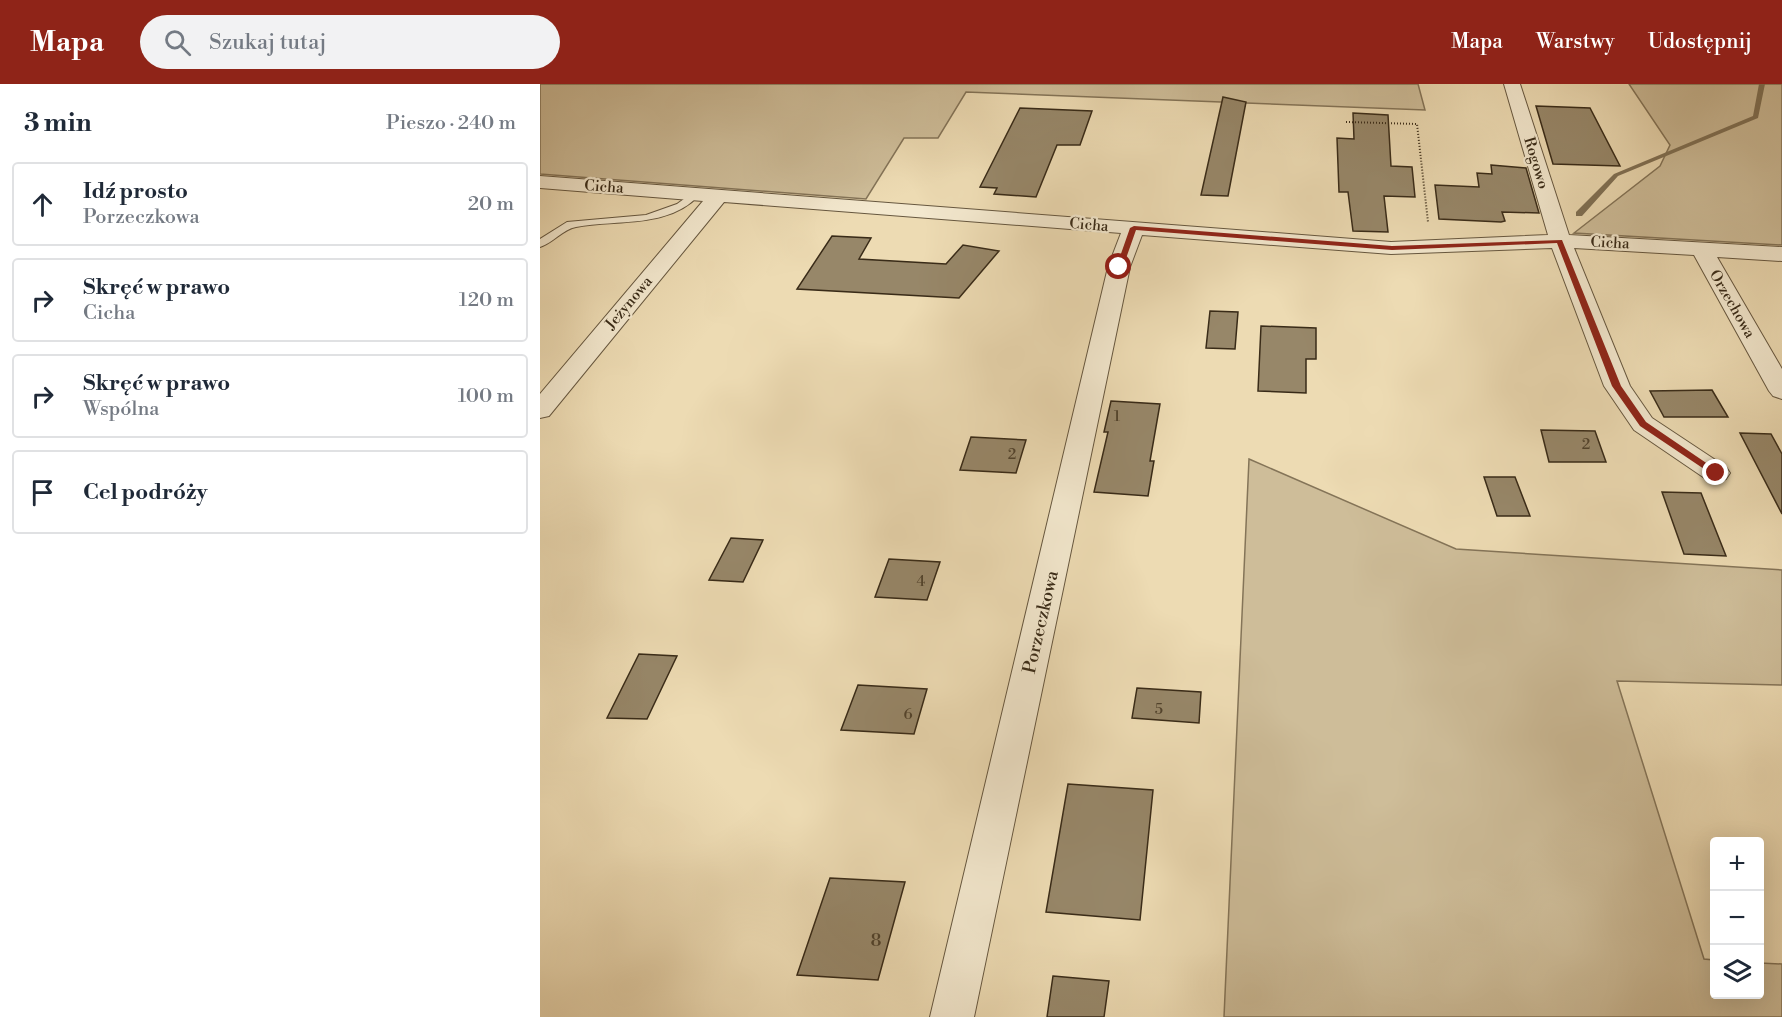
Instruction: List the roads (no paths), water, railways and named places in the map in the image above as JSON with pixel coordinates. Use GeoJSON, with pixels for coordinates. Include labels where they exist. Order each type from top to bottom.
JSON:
{"type":"FeatureCollection","features":[{"type":"Feature","properties":{"kind":"street","name":"Rogowo"},"geometry":{"type":"LineString","coordinates":[[1512,84],[1560,241],[1617,386],[1643,424],[1716,473]]}},
{"type":"Feature","properties":{"kind":"street","name":"Cicha"},"geometry":{"type":"LineString","coordinates":[[540,182],[1348,245],[1431,247],[1560,241],[1782,254]]}},
{"type":"Feature","properties":{"kind":"street","name":"Jeżynowa"},"geometry":{"type":"LineString","coordinates":[[540,410],[719,195]]}},
{"type":"Feature","properties":{"kind":"street","name":"Porzeczkowa"},"geometry":{"type":"LineString","coordinates":[[952,1017],[1119,267],[1134,228]]}},
{"type":"Feature","properties":{"kind":"street","name":"Orzechowa"},"geometry":{"type":"LineString","coordinates":[[1701,248],[1782,391]]}},
{"type":"Feature","properties":{"kind":"lane"},"geometry":{"type":"LineString","coordinates":[[540,244],[572,224],[647,218],[681,206],[695,194]]}},
{"type":"Feature","properties":{"kind":"waterway"},"geometry":{"type":"LineString","coordinates":[[1579,214],[1616,175],[1756,117],[1762,84]]}}]}
